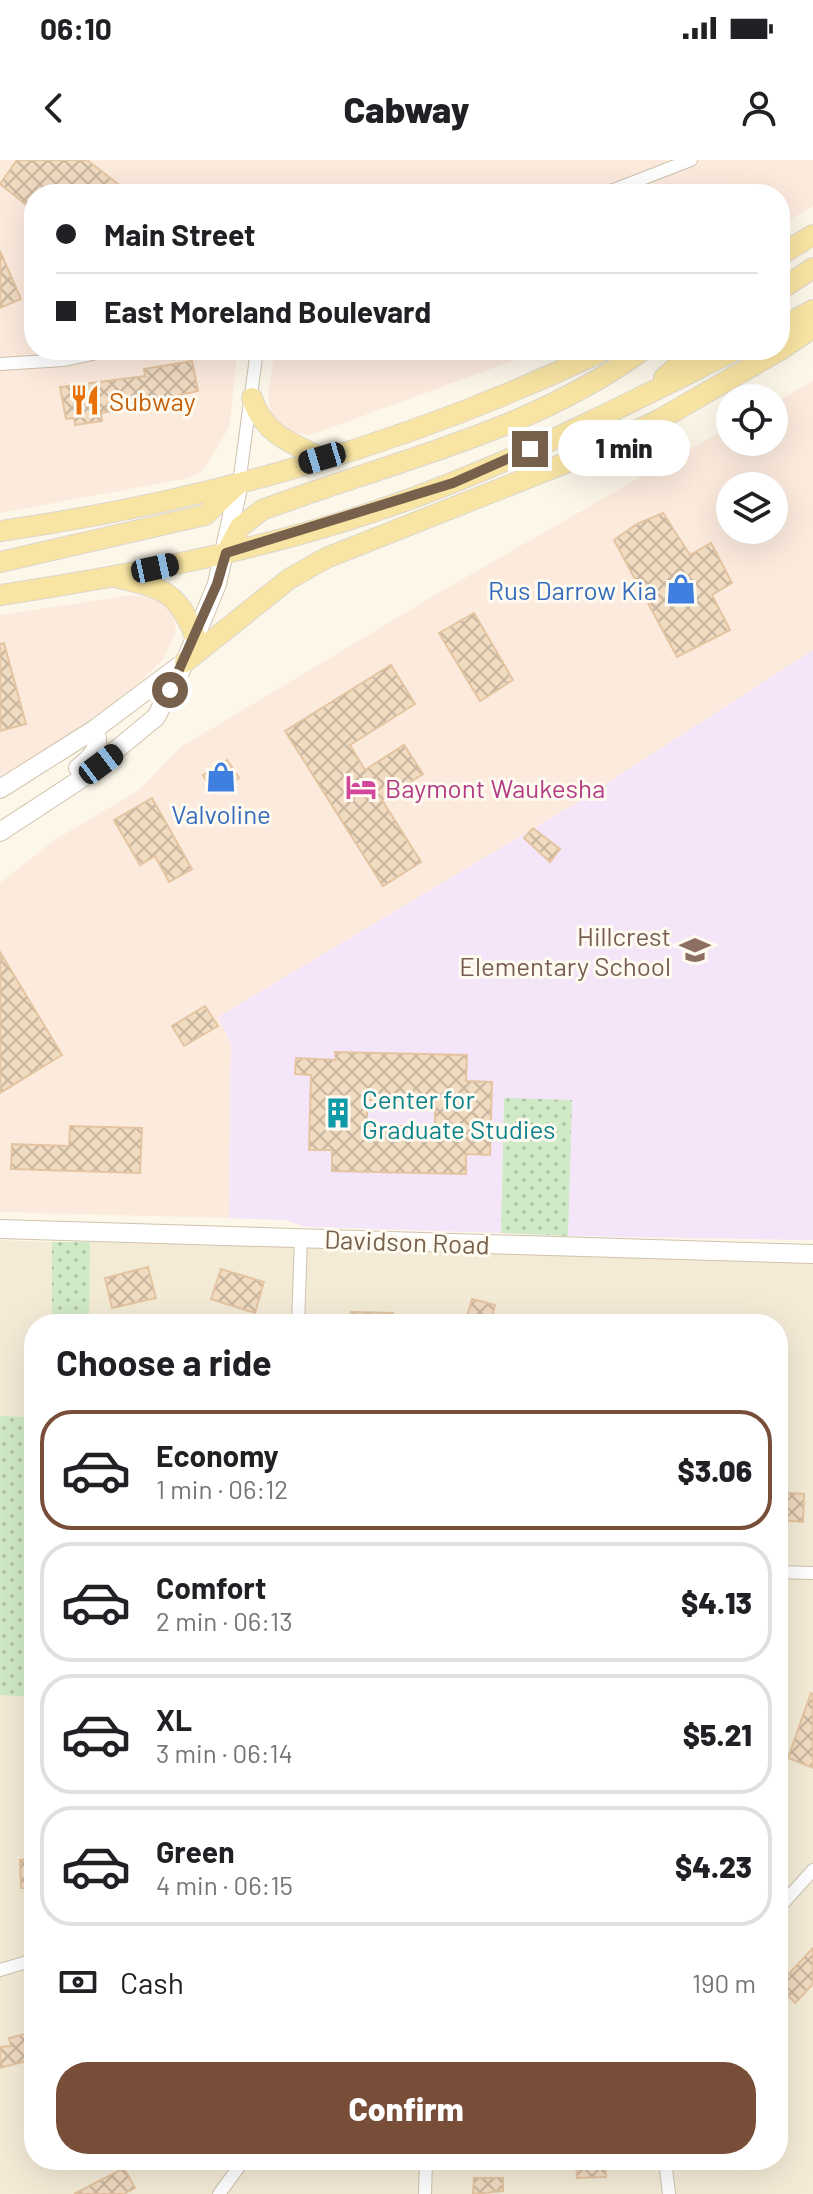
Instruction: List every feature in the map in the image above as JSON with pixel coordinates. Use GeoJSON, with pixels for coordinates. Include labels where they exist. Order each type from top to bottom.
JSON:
{"type":"FeatureCollection","features":[{"type":"Feature","properties":{"kind":"main road"},"geometry":{"type":"LineString","coordinates":[[790,249],[813,235]]}},
{"type":"Feature","properties":{"kind":"main road"},"geometry":{"type":"LineString","coordinates":[[790,283],[813,268]]}},
{"type":"Feature","properties":{"kind":"main road"},"geometry":{"type":"LineString","coordinates":[[790,323],[813,310]]}},
{"type":"Feature","properties":{"kind":"main road"},"geometry":{"type":"LineString","coordinates":[[790,343],[813,328]]}},
{"type":"Feature","properties":{"kind":"main road"},"geometry":{"type":"LineString","coordinates":[[4,531],[100,515],[239,484],[452,413],[581,360]]}},
{"type":"Feature","properties":{"kind":"main road"},"geometry":{"type":"LineString","coordinates":[[226,553],[240,527],[262,510],[438,452],[569,398],[628,360]]}},
{"type":"Feature","properties":{"kind":"main road"},"geometry":{"type":"LineString","coordinates":[[646,394],[684,360]]}},
{"type":"Feature","properties":{"kind":"main road"},"geometry":{"type":"LineString","coordinates":[[0,595],[115,577],[226,553],[453,483],[716,360]]}},
{"type":"Feature","properties":{"kind":"main road"},"geometry":{"type":"LineString","coordinates":[[185,662],[289,579],[326,558],[568,462],[659,420],[763,360]]}},
{"type":"Feature","properties":{"kind":"main road"},"geometry":{"type":"LineString","coordinates":[[252,398],[259,419],[270,430],[322,458]]}},
{"type":"Feature","properties":{"kind":"main road"},"geometry":{"type":"LineString","coordinates":[[0,562],[205,515],[239,484]]}},
{"type":"Feature","properties":{"kind":"main road"},"geometry":{"type":"LineString","coordinates":[[115,577],[171,594],[187,614],[195,636]]}},
{"type":"Feature","properties":{"kind":"street"},"geometry":{"type":"LineString","coordinates":[[629,184],[691,160]]}},
{"type":"Feature","properties":{"kind":"street"},"geometry":{"type":"LineString","coordinates":[[0,364],[64,360]]}},
{"type":"Feature","properties":{"kind":"street"},"geometry":{"type":"LineString","coordinates":[[0,832],[121,749],[156,717],[185,662],[226,553],[256,360]]}},
{"type":"Feature","properties":{"kind":"street"},"geometry":{"type":"LineString","coordinates":[[0,789],[95,729],[185,662]]}},
{"type":"Feature","properties":{"kind":"street"},"geometry":{"type":"LineString","coordinates":[[43,803],[60,779],[95,754],[98,739],[95,729]]}},
{"type":"Feature","properties":{"kind":"street","name":"Davidson Road"},"geometry":{"type":"LineString","coordinates":[[0,1229],[813,1254]]}},
{"type":"Feature","properties":{"kind":"street"},"geometry":{"type":"LineString","coordinates":[[298,1314],[301,1238]]}},
{"type":"Feature","properties":{"kind":"street"},"geometry":{"type":"LineString","coordinates":[[788,1572],[813,1573]]}},
{"type":"Feature","properties":{"kind":"street"},"geometry":{"type":"LineString","coordinates":[[788,1898],[813,1870]]}},
{"type":"Feature","properties":{"kind":"street"},"geometry":{"type":"LineString","coordinates":[[0,1970],[24,1963]]}},
{"type":"Feature","properties":{"kind":"street"},"geometry":{"type":"LineString","coordinates":[[219,2194],[237,2170]]}},
{"type":"Feature","properties":{"kind":"street"},"geometry":{"type":"LineString","coordinates":[[425,2194],[426,2170]]}},
{"type":"Feature","properties":{"kind":"street"},"geometry":{"type":"LineString","coordinates":[[666,2170],[669,2194]]}},
{"type":"Feature","properties":{"kind":"shaded area"},"geometry":{"type":"Polygon","coordinates":[[[0,160],[813,160],[813,206],[790,220],[790,184],[24,184],[24,360],[236,360],[229,427],[201,472],[189,478],[0,513],[0,160]]]}},
{"type":"Feature","properties":{"kind":"shaded area"},"geometry":{"type":"Polygon","coordinates":[[[273,360],[515,360],[311,435],[290,432],[278,424],[271,413],[268,395],[273,360]]]}},
{"type":"Feature","properties":{"kind":"shaded area"},"geometry":{"type":"Polygon","coordinates":[[[813,381],[813,650],[581,800],[218,1017],[231,1044],[229,1218],[0,1212],[0,883],[53,841],[139,790],[181,747],[435,595],[716,435],[716,456],[788,456],[788,395],[813,381]]]}},
{"type":"Feature","properties":{"kind":"shaded area"},"geometry":{"type":"Polygon","coordinates":[[[132,595],[160,600],[174,616],[176,631],[164,658],[137,685],[57,745],[0,780],[0,615],[132,595]]]}},
{"type":"Feature","properties":{"kind":"shaded area"},"geometry":{"type":"Polygon","coordinates":[[[813,650],[813,1240],[568,1236],[571,1100],[504,1099],[501,1233],[307,1227],[284,1220],[229,1218],[231,1044],[218,1017],[581,800],[813,650]]]}},
{"type":"Feature","properties":{"kind":"shaded area"},"geometry":{"type":"Polygon","coordinates":[[[0,1240],[52,1242],[52,1314],[24,1314],[24,1417],[0,1416],[0,1240]]]}},
{"type":"Feature","properties":{"kind":"shaded area"},"geometry":{"type":"Polygon","coordinates":[[[90,1242],[813,1261],[813,2194],[0,2194],[0,1695],[24,1696],[24,2170],[788,2170],[788,1314],[89,1314],[90,1242]]]}},
{"type":"Feature","properties":{"kind":"green space"},"geometry":{"type":"Polygon","coordinates":[[[504,1098],[572,1100],[568,1236],[501,1233],[504,1098]]]}},
{"type":"Feature","properties":{"kind":"green space"},"geometry":{"type":"Polygon","coordinates":[[[52,1242],[90,1242],[89,1314],[52,1314],[52,1242]]]}},
{"type":"Feature","properties":{"kind":"green space"},"geometry":{"type":"Polygon","coordinates":[[[0,1416],[24,1417],[24,1696],[0,1695],[0,1416]]]}},
{"type":"Feature","properties":{"kind":"building"},"geometry":{"type":"Polygon","coordinates":[[[17,160],[87,160],[118,184],[24,184],[24,203],[0,184],[17,160]]]}},
{"type":"Feature","properties":{"kind":"building"},"geometry":{"type":"Polygon","coordinates":[[[0,251],[21,299],[0,308],[0,251]]]}},
{"type":"Feature","properties":{"kind":"building"},"geometry":{"type":"Polygon","coordinates":[[[192,361],[198,391],[179,395],[181,404],[150,409],[149,405],[101,413],[102,421],[75,425],[74,418],[66,419],[60,387],[145,376],[144,369],[192,361]]]}},
{"type":"Feature","properties":{"kind":"building","name":"Rus Darrow Kia"},"geometry":{"type":"Polygon","coordinates":[[[663,513],[690,555],[711,543],[732,583],[712,595],[730,630],[677,657],[614,540],[637,524],[663,513]]]}},
{"type":"Feature","properties":{"kind":"building"},"geometry":{"type":"Polygon","coordinates":[[[474,613],[513,680],[480,701],[439,633],[474,613]]]}},
{"type":"Feature","properties":{"kind":"building"},"geometry":{"type":"Polygon","coordinates":[[[4,643],[26,724],[0,731],[0,644],[4,643]]]}},
{"type":"Feature","properties":{"kind":"building","name":"Baymont Waukesha"},"geometry":{"type":"Polygon","coordinates":[[[391,665],[415,704],[350,745],[365,770],[404,745],[423,774],[382,800],[421,862],[383,886],[285,731],[391,665]]]}},
{"type":"Feature","properties":{"kind":"building","name":"Valvoline"},"geometry":{"type":"Polygon","coordinates":[[[227,760],[239,778],[214,794],[203,775],[227,760]]]}},
{"type":"Feature","properties":{"kind":"building"},"geometry":{"type":"Polygon","coordinates":[[[152,798],[192,869],[169,882],[155,856],[140,865],[114,820],[152,798]]]}},
{"type":"Feature","properties":{"kind":"building"},"geometry":{"type":"Polygon","coordinates":[[[533,828],[560,849],[550,862],[524,838],[533,828]]]}},
{"type":"Feature","properties":{"kind":"building"},"geometry":{"type":"Polygon","coordinates":[[[0,952],[62,1055],[0,1093],[0,952]]]}},
{"type":"Feature","properties":{"kind":"building"},"geometry":{"type":"Polygon","coordinates":[[[205,1006],[218,1026],[184,1046],[172,1026],[205,1006]]]}},
{"type":"Feature","properties":{"kind":"building","name":"Center for Graduate Studies"},"geometry":{"type":"Polygon","coordinates":[[[335,1052],[467,1055],[466,1081],[492,1082],[490,1155],[466,1154],[466,1174],[332,1171],[332,1150],[309,1150],[311,1075],[295,1074],[296,1058],[336,1060],[335,1052]],[[367,1100],[367,1125],[435,1127],[435,1102],[367,1100]]]}},
{"type":"Feature","properties":{"kind":"building"},"geometry":{"type":"Polygon","coordinates":[[[70,1126],[142,1128],[140,1173],[11,1169],[12,1144],[69,1146],[70,1126]]]}},
{"type":"Feature","properties":{"kind":"building"},"geometry":{"type":"Polygon","coordinates":[[[148,1267],[156,1298],[112,1308],[105,1278],[148,1267]]]}},
{"type":"Feature","properties":{"kind":"building"},"geometry":{"type":"Polygon","coordinates":[[[221,1269],[264,1282],[255,1313],[211,1299],[221,1269]]]}},
{"type":"Feature","properties":{"kind":"building"},"geometry":{"type":"Polygon","coordinates":[[[472,1299],[495,1305],[493,1314],[468,1314],[472,1299]]]}},
{"type":"Feature","properties":{"kind":"building"},"geometry":{"type":"Polygon","coordinates":[[[351,1312],[393,1313],[393,1314],[351,1312]]]}},
{"type":"Feature","properties":{"kind":"building"},"geometry":{"type":"Polygon","coordinates":[[[788,1493],[804,1494],[803,1522],[788,1521],[788,1493]]]}},
{"type":"Feature","properties":{"kind":"building"},"geometry":{"type":"Polygon","coordinates":[[[813,1694],[813,1768],[788,1758],[813,1694]]]}},
{"type":"Feature","properties":{"kind":"building"},"geometry":{"type":"Polygon","coordinates":[[[20,1860],[24,1860],[24,1888],[21,1888],[20,1860]]]}},
{"type":"Feature","properties":{"kind":"building"},"geometry":{"type":"Polygon","coordinates":[[[813,1948],[813,1984],[795,2003],[788,1996],[788,1974],[813,1948]]]}},
{"type":"Feature","properties":{"kind":"building"},"geometry":{"type":"Polygon","coordinates":[[[24,2034],[24,2062],[0,2068],[0,2047],[11,2046],[9,2038],[24,2034]]]}},
{"type":"Feature","properties":{"kind":"building"},"geometry":{"type":"Polygon","coordinates":[[[120,2170],[125,2170],[135,2188],[124,2194],[74,2194],[120,2170]]]}},
{"type":"Feature","properties":{"kind":"building"},"geometry":{"type":"Polygon","coordinates":[[[577,2170],[606,2170],[606,2177],[577,2178],[577,2170]]]}},
{"type":"Feature","properties":{"kind":"building"},"geometry":{"type":"Polygon","coordinates":[[[474,2178],[503,2178],[503,2191],[473,2194],[474,2178]]]}},
{"type":"Feature","properties":{"kind":"place","name":"Subway"},"geometry":{"type":"Point","coordinates":[85,400]}},
{"type":"Feature","properties":{"kind":"place","name":"Rus Darrow Kia"},"geometry":{"type":"Point","coordinates":[681,589]}},
{"type":"Feature","properties":{"kind":"place","name":"Valvoline"},"geometry":{"type":"Point","coordinates":[221,777]}},
{"type":"Feature","properties":{"kind":"place","name":"Baymont Waukesha"},"geometry":{"type":"Point","coordinates":[361,787]}},
{"type":"Feature","properties":{"kind":"place","name":"Hillcrest Elementary School"},"geometry":{"type":"Point","coordinates":[695,950]}},
{"type":"Feature","properties":{"kind":"place","name":"Center for Graduate Studies"},"geometry":{"type":"Point","coordinates":[338,1113]}},
{"type":"Feature","properties":{"kind":"route"},"geometry":{"type":"LineString","coordinates":[[170,690],[217,584],[226,553],[453,483],[530,449]]}}]}
